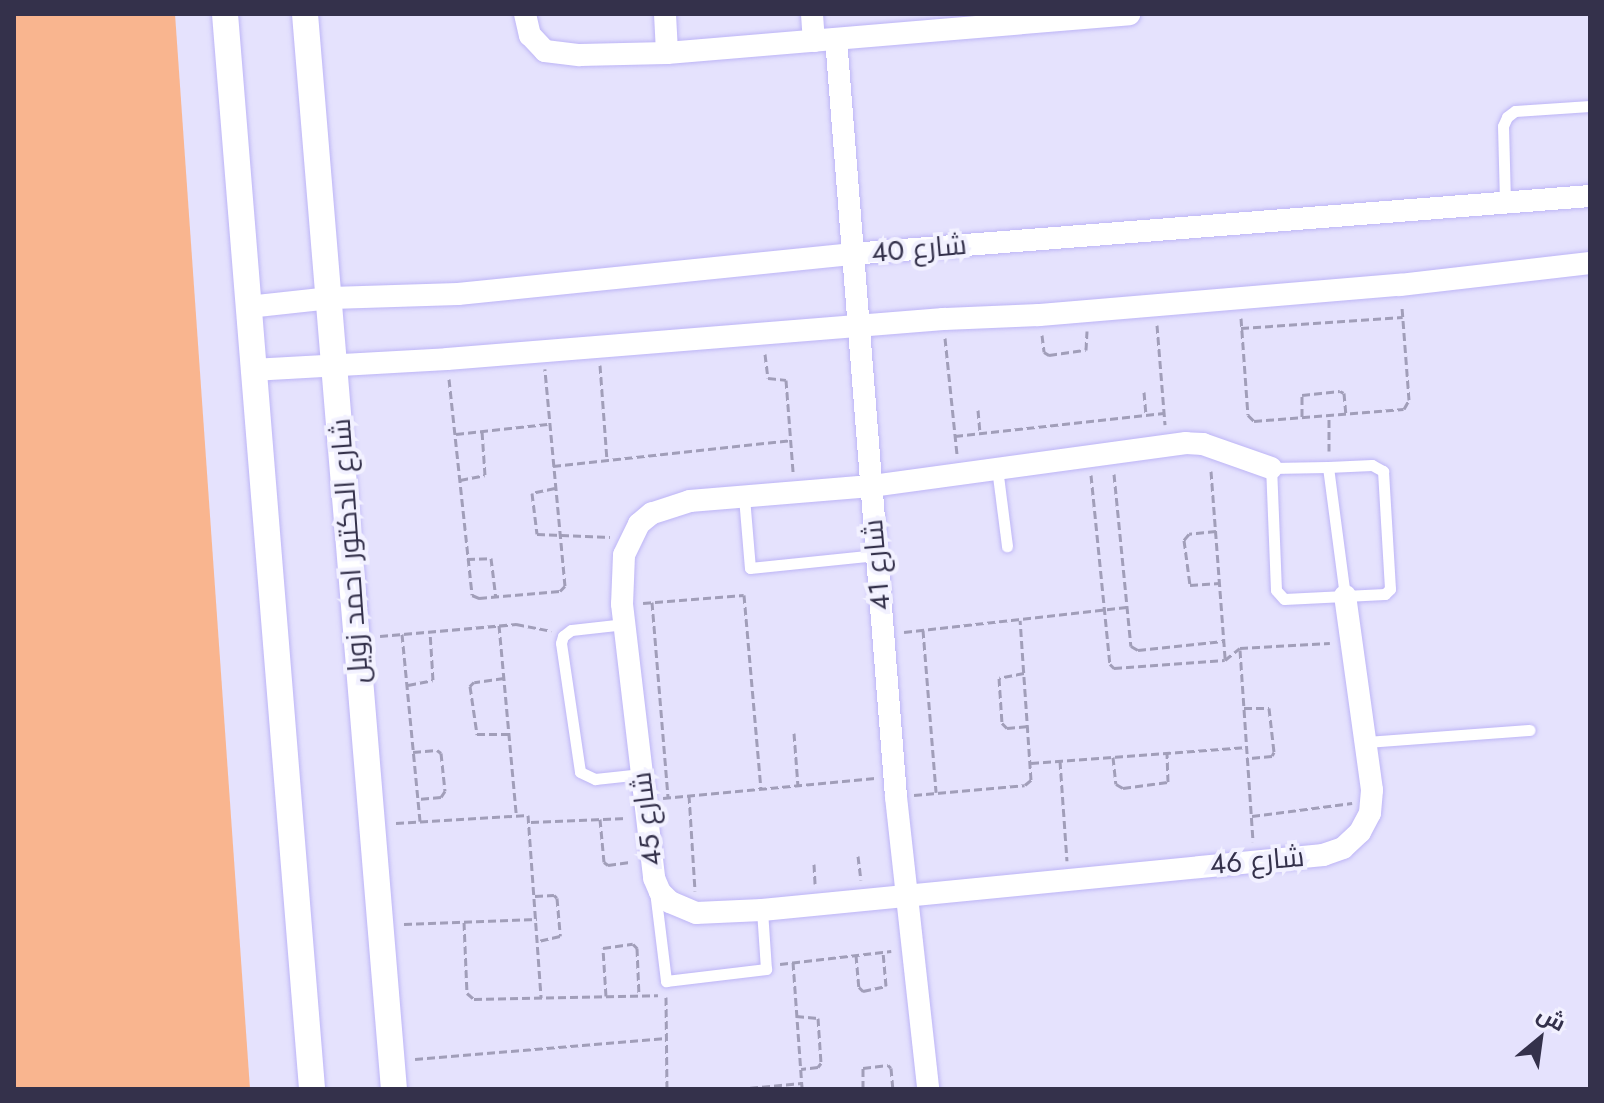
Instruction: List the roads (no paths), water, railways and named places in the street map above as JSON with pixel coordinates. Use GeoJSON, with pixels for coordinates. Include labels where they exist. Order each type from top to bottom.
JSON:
{"type":"FeatureCollection","features":[{"type":"Feature","properties":{"kind":"street"},"geometry":{"type":"LineString","coordinates":[[225,14],[312,1089]]}},
{"type":"Feature","properties":{"kind":"street","name":"شارع الدكتور احمد زويل"},"geometry":{"type":"LineString","coordinates":[[305,14],[331,298],[394,1089]]}},
{"type":"Feature","properties":{"kind":"street"},"geometry":{"type":"LineString","coordinates":[[525,14],[530,35],[545,51],[580,55],[667,53],[1129,14]]}},
{"type":"Feature","properties":{"kind":"street"},"geometry":{"type":"LineString","coordinates":[[665,14],[667,53]]}},
{"type":"Feature","properties":{"kind":"street","name":"شارع 41"},"geometry":{"type":"LineString","coordinates":[[812,14],[825,40],[851,254],[895,786],[928,1089]]}},
{"type":"Feature","properties":{"kind":"street","name":"شارع 40"},"geometry":{"type":"LineString","coordinates":[[248,307],[331,298],[458,294],[851,254],[1590,196]]}},
{"type":"Feature","properties":{"kind":"street"},"geometry":{"type":"LineString","coordinates":[[252,370],[447,359],[943,319],[1039,315],[1241,299],[1590,263]]}},
{"type":"Feature","properties":{"kind":"street"},"geometry":{"type":"LineString","coordinates":[[744,497],[871,486],[1186,443],[1210,447],[1271,468]]}},
{"type":"Feature","properties":{"kind":"street","name":"شارع 45"},"geometry":{"type":"LineString","coordinates":[[744,497],[668,505],[639,524],[629,539],[624,555],[623,614],[654,878],[670,902],[696,913],[762,910]]}},
{"type":"Feature","properties":{"kind":"street"},"geometry":{"type":"LineString","coordinates":[[1345,596],[1365,742]]}},
{"type":"Feature","properties":{"kind":"street","name":"شارع 46"},"geometry":{"type":"LineString","coordinates":[[908,894],[1323,855],[1343,848],[1360,832],[1371,801],[1365,742]]}},
{"type":"Feature","properties":{"kind":"street"},"geometry":{"type":"LineString","coordinates":[[762,910],[908,894]]}},
{"type":"Feature","properties":{"kind":"lane"},"geometry":{"type":"LineString","coordinates":[[1505,202],[1503,126],[1507,117],[1515,111],[1590,106]]}},
{"type":"Feature","properties":{"kind":"lane"},"geometry":{"type":"LineString","coordinates":[[1376,465],[1384,474],[1390,589],[1385,594],[1284,599],[1279,596],[1271,468],[1328,467],[1376,465]]}},
{"type":"Feature","properties":{"kind":"lane"},"geometry":{"type":"LineString","coordinates":[[1328,467],[1345,596]]}},
{"type":"Feature","properties":{"kind":"lane"},"geometry":{"type":"LineString","coordinates":[[997,468],[1007,546]]}},
{"type":"Feature","properties":{"kind":"lane"},"geometry":{"type":"LineString","coordinates":[[744,497],[750,568],[876,555]]}},
{"type":"Feature","properties":{"kind":"lane"},"geometry":{"type":"LineString","coordinates":[[623,614],[571,630],[563,636],[577,768],[585,776],[595,779],[642,774]]}},
{"type":"Feature","properties":{"kind":"lane"},"geometry":{"type":"LineString","coordinates":[[1365,742],[1530,730]]}},
{"type":"Feature","properties":{"kind":"lane"},"geometry":{"type":"LineString","coordinates":[[654,878],[666,981],[764,969],[768,965],[762,910]]}}]}
